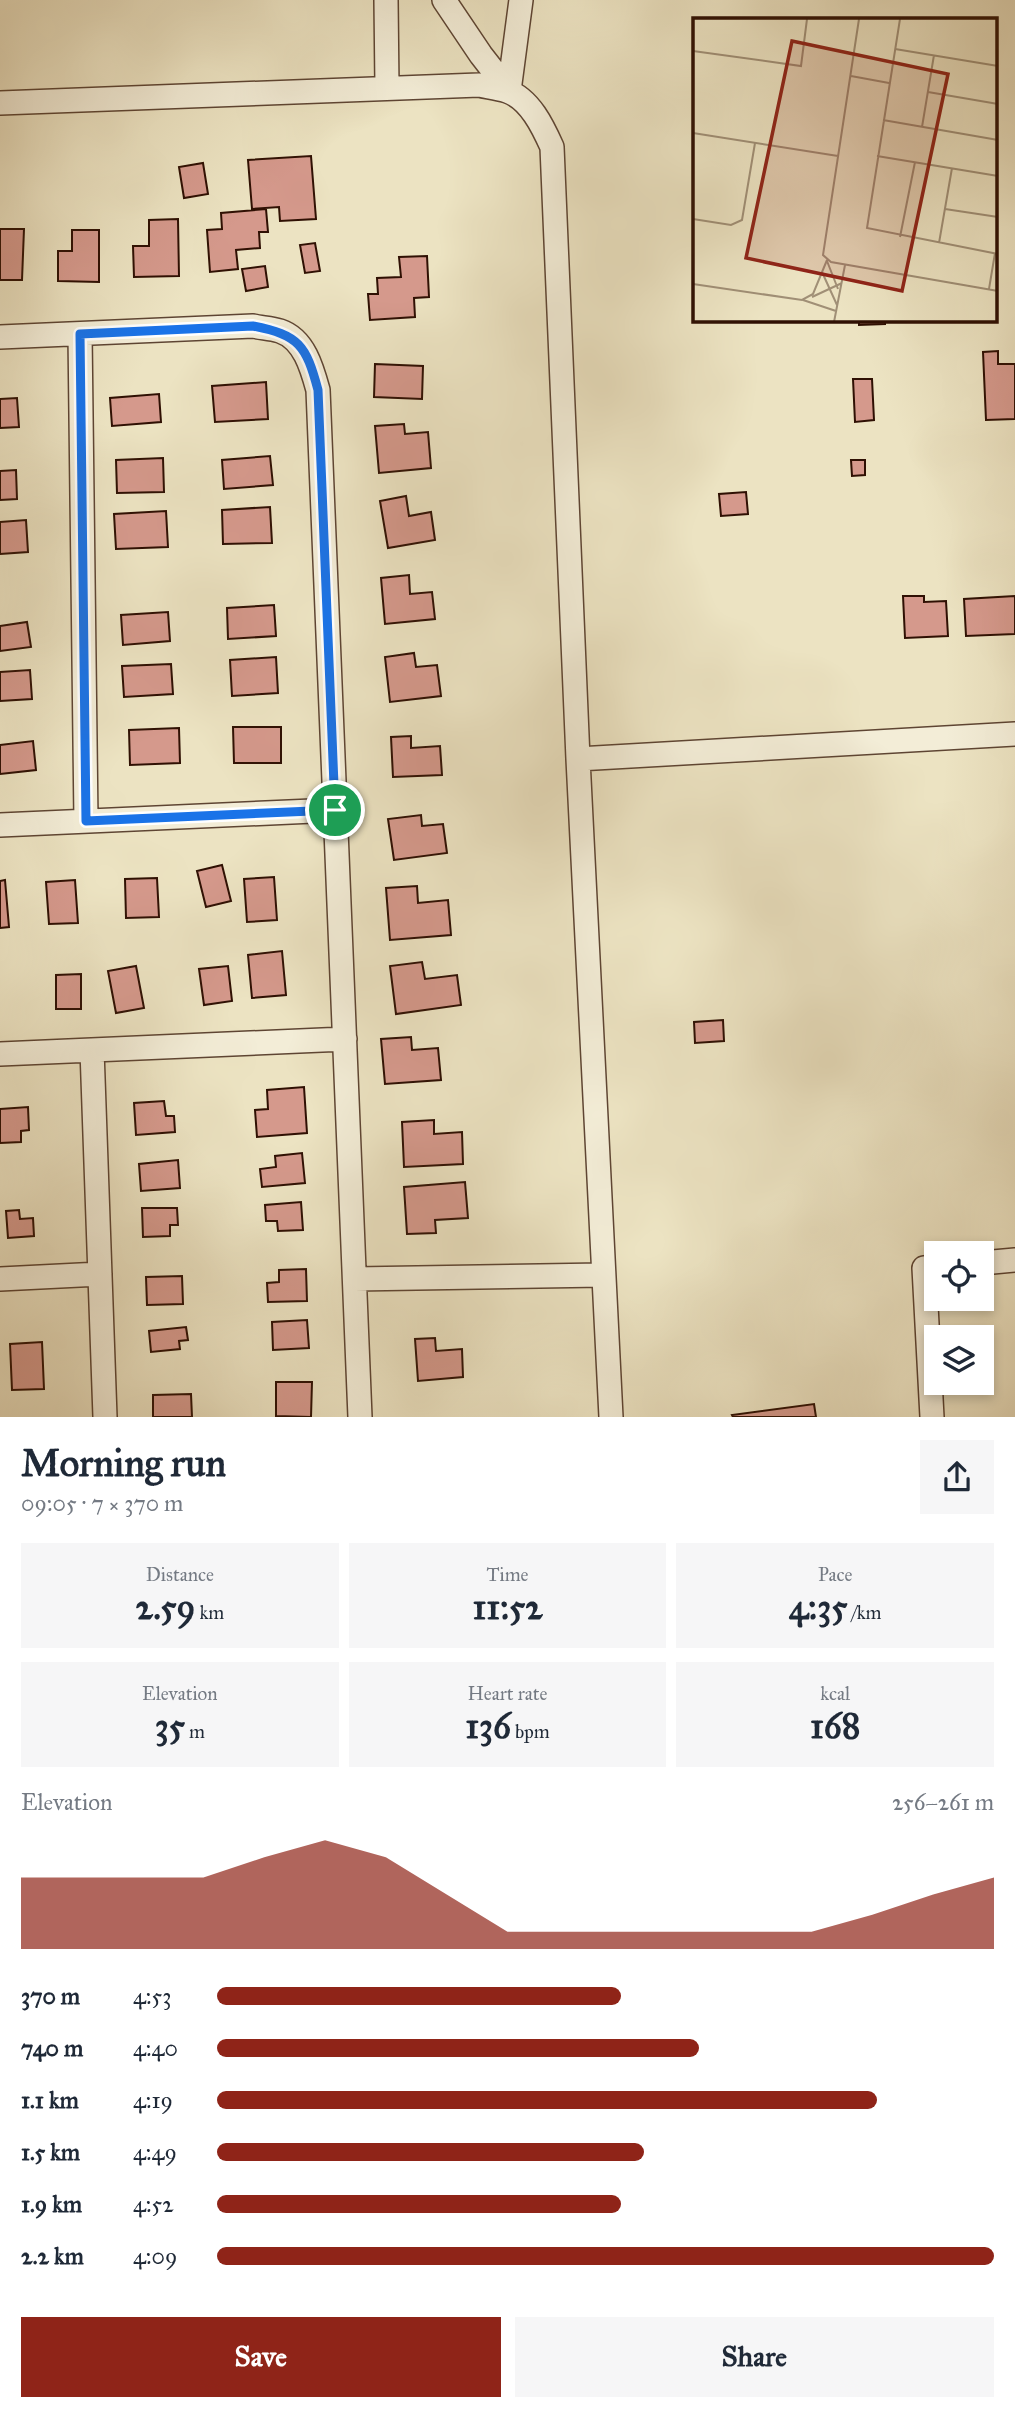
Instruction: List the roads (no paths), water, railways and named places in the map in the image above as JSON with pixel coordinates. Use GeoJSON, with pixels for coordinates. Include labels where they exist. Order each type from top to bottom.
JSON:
{"type":"FeatureCollection","features":[{"type":"Feature","properties":{"kind":"street"},"geometry":{"type":"LineString","coordinates":[[386,0],[387,87]]}},
{"type":"Feature","properties":{"kind":"street"},"geometry":{"type":"LineString","coordinates":[[444,0],[509,91],[521,100],[541,123],[552,147],[578,759],[611,1417]]}},
{"type":"Feature","properties":{"kind":"street"},"geometry":{"type":"LineString","coordinates":[[509,91],[518,5]]}},
{"type":"Feature","properties":{"kind":"street"},"geometry":{"type":"LineString","coordinates":[[0,103],[387,87],[479,85],[509,91]]}},
{"type":"Feature","properties":{"kind":"street"},"geometry":{"type":"LineString","coordinates":[[0,337],[253,326],[283,332],[299,345],[311,363],[318,390],[360,1417]]}},
{"type":"Feature","properties":{"kind":"street"},"geometry":{"type":"LineString","coordinates":[[80,334],[86,821]]}},
{"type":"Feature","properties":{"kind":"street"},"geometry":{"type":"LineString","coordinates":[[578,759],[1015,734]]}},
{"type":"Feature","properties":{"kind":"street"},"geometry":{"type":"LineString","coordinates":[[0,825],[335,810]]}},
{"type":"Feature","properties":{"kind":"street"},"geometry":{"type":"LineString","coordinates":[[0,1054],[345,1039]]}},
{"type":"Feature","properties":{"kind":"street"},"geometry":{"type":"LineString","coordinates":[[92,1050],[105,1417]]}},
{"type":"Feature","properties":{"kind":"street"},"geometry":{"type":"LineString","coordinates":[[994,1262],[1015,1260]]}},
{"type":"Feature","properties":{"kind":"street"},"geometry":{"type":"LineString","coordinates":[[0,1279],[100,1274]]}},
{"type":"Feature","properties":{"kind":"street"},"geometry":{"type":"LineString","coordinates":[[355,1279],[603,1275]]}},
{"type":"Feature","properties":{"kind":"street"},"geometry":{"type":"LineString","coordinates":[[926,1311],[932,1417]]}}]}
